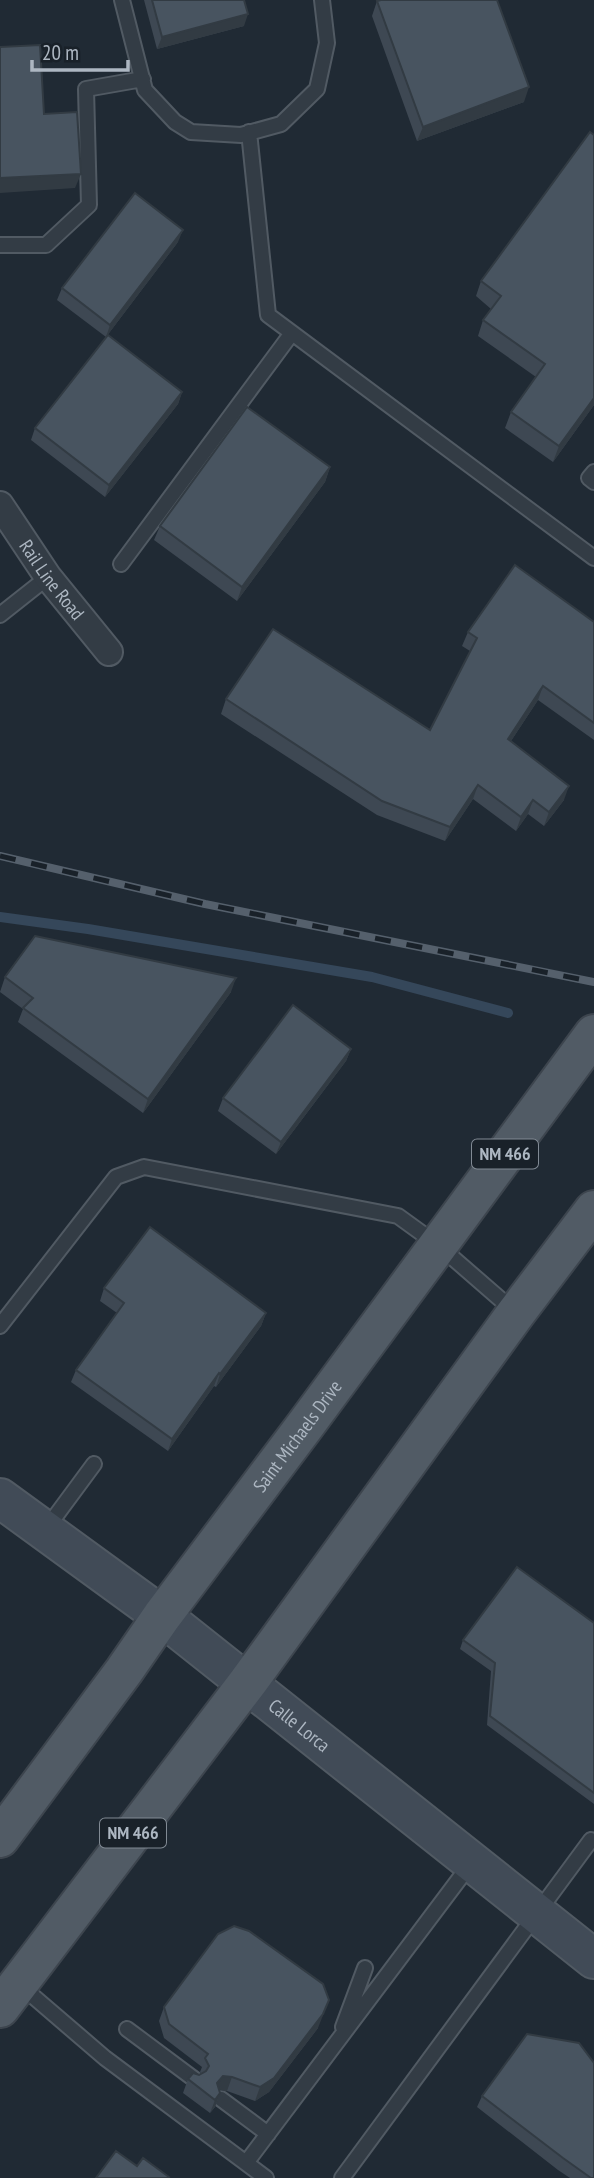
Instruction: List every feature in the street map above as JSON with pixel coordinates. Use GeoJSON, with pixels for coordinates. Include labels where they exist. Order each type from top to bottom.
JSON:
{"type":"FeatureCollection","features":[{"type":"Feature","properties":{"kind":"main road","name":"Saint Michaels Drive"},"geometry":{"type":"LineString","coordinates":[[0,1838],[594,1034]]}},
{"type":"Feature","properties":{"kind":"main road","name":"NM 466"},"geometry":{"type":"LineString","coordinates":[[9,1996],[248,1682],[594,1210]]}},
{"type":"Feature","properties":{"kind":"street","name":"Rail Line Road"},"geometry":{"type":"LineString","coordinates":[[0,505],[48,577],[109,652]]}},
{"type":"Feature","properties":{"kind":"street","name":"Calle Lorca"},"geometry":{"type":"LineString","coordinates":[[0,1498],[248,1682],[594,1959]]}},
{"type":"Feature","properties":{"kind":"lane"},"geometry":{"type":"LineString","coordinates":[[122,0],[145,90],[175,122],[191,132],[242,135],[281,124],[317,89],[327,43],[322,0]]}},
{"type":"Feature","properties":{"kind":"lane"},"geometry":{"type":"LineString","coordinates":[[0,245],[46,245],[89,205],[86,89],[143,79]]}},
{"type":"Feature","properties":{"kind":"lane"},"geometry":{"type":"LineString","coordinates":[[249,132],[268,315],[594,558]]}},
{"type":"Feature","properties":{"kind":"lane"},"geometry":{"type":"LineString","coordinates":[[121,564],[292,333]]}},
{"type":"Feature","properties":{"kind":"lane"},"geometry":{"type":"LineString","coordinates":[[594,472],[589,478],[594,482]]}},
{"type":"Feature","properties":{"kind":"lane"},"geometry":{"type":"LineString","coordinates":[[0,615],[48,577]]}},
{"type":"Feature","properties":{"kind":"lane"},"geometry":{"type":"LineString","coordinates":[[0,1326],[116,1177],[144,1167],[398,1216],[438,1245],[516,1313]]}},
{"type":"Feature","properties":{"kind":"lane"},"geometry":{"type":"LineString","coordinates":[[45,1530],[93,1464]]}},
{"type":"Feature","properties":{"kind":"lane"},"geometry":{"type":"LineString","coordinates":[[342,2178],[591,1840]]}},
{"type":"Feature","properties":{"kind":"lane"},"geometry":{"type":"LineString","coordinates":[[9,1996],[105,2058],[254,2172],[268,2134],[472,1861]]}},
{"type":"Feature","properties":{"kind":"lane"},"geometry":{"type":"LineString","coordinates":[[336,2045],[365,1968]]}},
{"type":"Feature","properties":{"kind":"lane"},"geometry":{"type":"LineString","coordinates":[[127,2029],[194,2079]]}},
{"type":"Feature","properties":{"kind":"lane"},"geometry":{"type":"LineString","coordinates":[[221,2099],[268,2134]]}},
{"type":"Feature","properties":{"kind":"building"},"geometry":{"type":"Polygon","coordinates":[[[152,0],[244,0],[248,14],[162,37],[152,0]]]}},
{"type":"Feature","properties":{"kind":"building"},"geometry":{"type":"Polygon","coordinates":[[[497,0],[529,87],[423,127],[377,1],[497,0]]]}},
{"type":"Feature","properties":{"kind":"building"},"geometry":{"type":"Polygon","coordinates":[[[40,45],[44,114],[77,112],[81,174],[0,178],[0,47],[40,45]]]}},
{"type":"Feature","properties":{"kind":"building"},"geometry":{"type":"Polygon","coordinates":[[[590,132],[594,135],[594,398],[559,446],[511,412],[545,364],[483,320],[501,296],[481,281],[590,132]]]}},
{"type":"Feature","properties":{"kind":"building"},"geometry":{"type":"Polygon","coordinates":[[[135,193],[183,230],[110,325],[62,288],[135,193]]]}},
{"type":"Feature","properties":{"kind":"building"},"geometry":{"type":"Polygon","coordinates":[[[108,335],[182,392],[109,485],[35,428],[108,335]]]}},
{"type":"Feature","properties":{"kind":"building"},"geometry":{"type":"Polygon","coordinates":[[[247,407],[330,467],[242,587],[160,526],[247,407]]]}},
{"type":"Feature","properties":{"kind":"building"},"geometry":{"type":"Polygon","coordinates":[[[515,565],[594,622],[594,723],[543,686],[508,739],[569,786],[549,812],[533,800],[521,817],[478,785],[450,827],[382,801],[226,699],[273,629],[430,730],[477,638],[468,632],[515,565]]]}},
{"type":"Feature","properties":{"kind":"building"},"geometry":{"type":"Polygon","coordinates":[[[35,936],[236,978],[148,1099],[23,1008],[33,998],[5,977],[35,936]]]}},
{"type":"Feature","properties":{"kind":"building"},"geometry":{"type":"Polygon","coordinates":[[[293,1005],[351,1049],[281,1142],[223,1098],[293,1005]]]}},
{"type":"Feature","properties":{"kind":"building"},"geometry":{"type":"Polygon","coordinates":[[[150,1227],[266,1313],[172,1439],[76,1370],[124,1303],[104,1288],[150,1227]]]}},
{"type":"Feature","properties":{"kind":"building"},"geometry":{"type":"Polygon","coordinates":[[[517,1567],[594,1623],[594,1793],[490,1716],[495,1663],[463,1640],[517,1567]]]}},
{"type":"Feature","properties":{"kind":"building"},"geometry":{"type":"Polygon","coordinates":[[[234,1926],[249,1931],[323,1984],[329,2000],[323,2014],[274,2078],[260,2087],[223,2076],[217,2083],[220,2093],[215,2100],[188,2079],[193,2073],[199,2075],[206,2071],[209,2066],[205,2058],[208,2054],[169,2024],[164,2007],[218,1934],[234,1926]]]}},
{"type":"Feature","properties":{"kind":"building"},"geometry":{"type":"Polygon","coordinates":[[[527,2034],[579,2043],[594,2063],[594,2178],[563,2158],[482,2096],[527,2034]]]}},
{"type":"Feature","properties":{"kind":"building"},"geometry":{"type":"Polygon","coordinates":[[[116,2151],[137,2166],[143,2158],[169,2177],[96,2178],[116,2151]]]}},
{"type":"Feature","properties":{"kind":"waterway"},"geometry":{"type":"LineString","coordinates":[[0,917],[88,929],[372,977],[508,1013]]}},
{"type":"Feature","properties":{"kind":"railway"},"geometry":{"type":"LineString","coordinates":[[0,856],[205,904],[594,982]]}}]}
